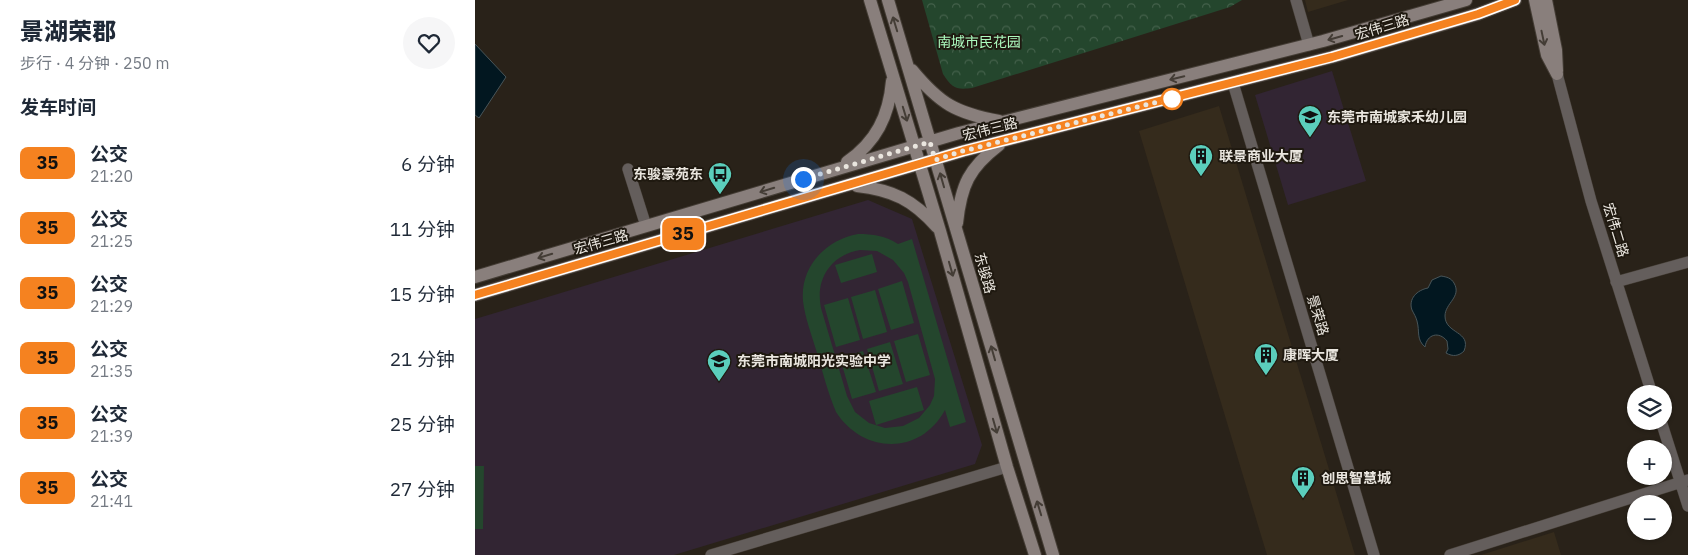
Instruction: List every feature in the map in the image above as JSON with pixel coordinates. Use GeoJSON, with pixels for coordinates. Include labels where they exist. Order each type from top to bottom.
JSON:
{"type":"FeatureCollection","features":[{"type":"Feature","properties":{"kind":"main road"},"geometry":{"type":"LineString","coordinates":[[870,0],[940,231],[1007,467],[1035,555]]}},
{"type":"Feature","properties":{"kind":"main road","name":"东骏路"},"geometry":{"type":"LineString","coordinates":[[888,0],[1053,555]]}},
{"type":"Feature","properties":{"kind":"main road","name":"宏伟三路"},"geometry":{"type":"LineString","coordinates":[[475,277],[914,146],[1309,45],[1466,0]]}},
{"type":"Feature","properties":{"kind":"main road","name":"宏伟三路"},"geometry":{"type":"LineString","coordinates":[[475,295],[920,164],[1332,57],[1478,14],[1515,0]]}},
{"type":"Feature","properties":{"kind":"main road","name":"宏伟二路"},"geometry":{"type":"LineString","coordinates":[[1535,0],[1547,55],[1557,74]]}},
{"type":"Feature","properties":{"kind":"main road","name":"宏伟二路"},"geometry":{"type":"LineString","coordinates":[[1546,0],[1557,50],[1557,74]]}},
{"type":"Feature","properties":{"kind":"main road"},"geometry":{"type":"LineString","coordinates":[[907,65],[940,100],[960,112],[1004,122]]}},
{"type":"Feature","properties":{"kind":"main road"},"geometry":{"type":"LineString","coordinates":[[838,168],[856,156],[871,141],[883,120],[891,100],[893,76]]}},
{"type":"Feature","properties":{"kind":"main road"},"geometry":{"type":"LineString","coordinates":[[956,228],[964,186],[974,168],[986,155],[1004,141]]}},
{"type":"Feature","properties":{"kind":"main road"},"geometry":{"type":"LineString","coordinates":[[850,185],[880,189],[904,199],[925,214],[940,231]]}},
{"type":"Feature","properties":{"kind":"street"},"geometry":{"type":"LineString","coordinates":[[1296,0],[1309,45]]}},
{"type":"Feature","properties":{"kind":"street","name":"宏伟二路"},"geometry":{"type":"LineString","coordinates":[[1557,74],[1591,201],[1649,385]]}},
{"type":"Feature","properties":{"kind":"street","name":"景荣路"},"geometry":{"type":"LineString","coordinates":[[1233,83],[1374,555]]}},
{"type":"Feature","properties":{"kind":"street"},"geometry":{"type":"LineString","coordinates":[[628,169],[646,226]]}},
{"type":"Feature","properties":{"kind":"street"},"geometry":{"type":"LineString","coordinates":[[1616,282],[1688,262]]}},
{"type":"Feature","properties":{"kind":"street"},"geometry":{"type":"LineString","coordinates":[[1664,430],[1684,481],[1688,506]]}},
{"type":"Feature","properties":{"kind":"street"},"geometry":{"type":"LineString","coordinates":[[711,555],[1007,467]]}},
{"type":"Feature","properties":{"kind":"street"},"geometry":{"type":"LineString","coordinates":[[1450,555],[1684,481]]}},
{"type":"Feature","properties":{"kind":"shaded area"},"geometry":{"type":"Polygon","coordinates":[[[1305,0],[1348,0],[1308,12],[1305,0]]]}},
{"type":"Feature","properties":{"kind":"shaded area","name":"东莞市南城家禾幼儿园"},"geometry":{"type":"Polygon","coordinates":[[[1332,71],[1366,181],[1288,205],[1255,95],[1332,71]]]}},
{"type":"Feature","properties":{"kind":"shaded area"},"geometry":{"type":"Polygon","coordinates":[[[1219,106],[1355,555],[1267,555],[1139,131],[1219,106]]]}},
{"type":"Feature","properties":{"kind":"shaded area","name":"东莞市南城阳光实验中学"},"geometry":{"type":"Polygon","coordinates":[[[868,200],[912,219],[982,445],[975,464],[674,555],[475,555],[475,319],[868,200]]]}},
{"type":"Feature","properties":{"kind":"shaded area"},"geometry":{"type":"Polygon","coordinates":[[[1554,532],[1561,555],[1481,555],[1554,532]]]}},
{"type":"Feature","properties":{"kind":"green space","name":"南城市民花园"},"geometry":{"type":"Polygon","coordinates":[[[922,0],[1242,0],[1230,7],[972,88],[962,89],[952,85],[943,74],[922,0]]]}},
{"type":"Feature","properties":{"kind":"green space"},"geometry":{"type":"Polygon","coordinates":[[[858,234],[874,235],[884,237],[898,244],[912,239],[966,422],[950,427],[945,410],[934,425],[921,436],[907,442],[891,444],[876,442],[861,436],[847,426],[836,412],[807,320],[803,301],[803,288],[806,277],[817,257],[835,242],[858,234]],[[860,250],[841,257],[833,263],[823,278],[820,287],[820,297],[821,308],[847,396],[855,412],[869,423],[885,428],[903,426],[919,418],[930,405],[934,396],[935,379],[904,273],[893,260],[877,251],[860,250]]]}},
{"type":"Feature","properties":{"kind":"green space"},"geometry":{"type":"Polygon","coordinates":[[[872,254],[877,272],[841,283],[835,265],[872,254]]]}},
{"type":"Feature","properties":{"kind":"green space"},"geometry":{"type":"Polygon","coordinates":[[[902,281],[914,323],[891,330],[878,289],[902,281]]]}},
{"type":"Feature","properties":{"kind":"green space"},"geometry":{"type":"Polygon","coordinates":[[[875,290],[887,332],[863,339],[851,297],[875,290]]]}},
{"type":"Feature","properties":{"kind":"green space"},"geometry":{"type":"Polygon","coordinates":[[[848,298],[860,340],[836,347],[824,305],[848,298]]]}},
{"type":"Feature","properties":{"kind":"green space"},"geometry":{"type":"Polygon","coordinates":[[[918,334],[930,375],[906,382],[894,341],[918,334]]]}},
{"type":"Feature","properties":{"kind":"green space"},"geometry":{"type":"Polygon","coordinates":[[[890,342],[903,384],[879,391],[867,349],[890,342]]]}},
{"type":"Feature","properties":{"kind":"green space"},"geometry":{"type":"Polygon","coordinates":[[[863,351],[876,392],[852,399],[840,358],[863,351]]]}},
{"type":"Feature","properties":{"kind":"green space"},"geometry":{"type":"Polygon","coordinates":[[[917,387],[924,410],[876,425],[869,401],[917,387]]]}},
{"type":"Feature","properties":{"kind":"green space"},"geometry":{"type":"Polygon","coordinates":[[[475,466],[484,466],[483,529],[475,529],[475,466]]]}},
{"type":"Feature","properties":{"kind":"water"},"geometry":{"type":"Polygon","coordinates":[[[475,44],[506,77],[479,118],[475,115],[475,44]]]}},
{"type":"Feature","properties":{"kind":"water"},"geometry":{"type":"Polygon","coordinates":[[[1441,276],[1452,280],[1456,288],[1455,296],[1445,316],[1449,326],[1462,336],[1464,340],[1464,351],[1456,355],[1446,353],[1448,349],[1447,341],[1437,335],[1428,339],[1425,347],[1422,344],[1419,338],[1417,320],[1411,306],[1412,299],[1417,293],[1428,288],[1432,280],[1441,276]]]}},
{"type":"Feature","properties":{"kind":"bus line","name":"35"},"geometry":{"type":"LineString","coordinates":[[475,295],[963,151],[1332,57],[1478,14],[1515,0]]}},
{"type":"Feature","properties":{"kind":"place","name":"东莞市南城家禾幼儿园"},"geometry":{"type":"Point","coordinates":[1310,138]}},
{"type":"Feature","properties":{"kind":"place","name":"联景商业大厦"},"geometry":{"type":"Point","coordinates":[1201,177]}},
{"type":"Feature","properties":{"kind":"place","name":"东骏豪苑东"},"geometry":{"type":"Point","coordinates":[720,195]}},
{"type":"Feature","properties":{"kind":"place","name":"康晖大厦"},"geometry":{"type":"Point","coordinates":[1266,376]}},
{"type":"Feature","properties":{"kind":"place","name":"东莞市南城阳光实验中学"},"geometry":{"type":"Point","coordinates":[719,382]}},
{"type":"Feature","properties":{"kind":"place","name":"创思智慧城"},"geometry":{"type":"Point","coordinates":[1303,499]}},
{"type":"Feature","properties":{"kind":"route"},"geometry":{"type":"LineString","coordinates":[[803,179],[930,142],[935,160],[963,151],[1177,97],[1172,99]]}}]}
